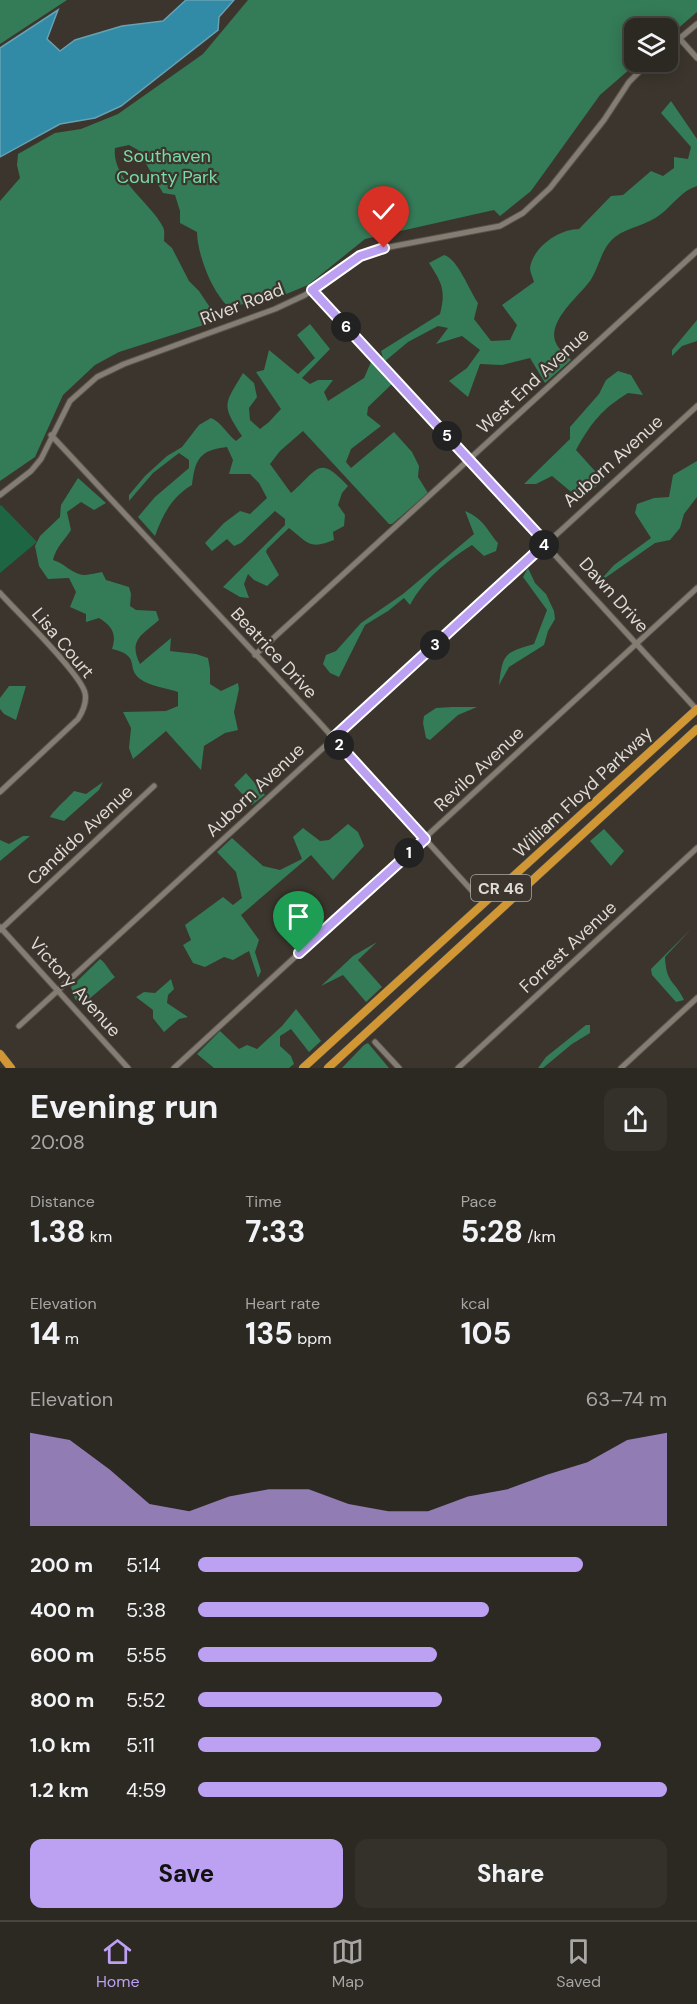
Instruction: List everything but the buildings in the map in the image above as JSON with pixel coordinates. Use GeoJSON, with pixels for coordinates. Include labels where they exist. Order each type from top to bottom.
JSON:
{"type":"FeatureCollection","features":[{"type":"Feature","properties":{"kind":"highway","name":"William Floyd Parkway"},"geometry":{"type":"LineString","coordinates":[[303,1068],[697,709]]}},
{"type":"Feature","properties":{"kind":"highway","name":"William Floyd Parkway"},"geometry":{"type":"LineString","coordinates":[[328,1068],[697,729]]}},
{"type":"Feature","properties":{"kind":"highway"},"geometry":{"type":"LineString","coordinates":[[0,1054],[11,1068]]}},
{"type":"Feature","properties":{"kind":"street"},"geometry":{"type":"LineString","coordinates":[[697,24],[679,38],[697,58]]}},
{"type":"Feature","properties":{"kind":"street","name":"River Road"},"geometry":{"type":"LineString","coordinates":[[0,495],[31,471],[41,459],[70,401],[97,377],[124,364],[275,309],[312,290],[360,256],[384,248],[500,226],[523,213],[550,188],[604,120],[629,82],[640,72]]}},
{"type":"Feature","properties":{"kind":"street","name":"West End Avenue"},"geometry":{"type":"LineString","coordinates":[[255,655],[697,251]]}},
{"type":"Feature","properties":{"kind":"street","name":"Dawn Drive"},"geometry":{"type":"LineString","coordinates":[[312,290],[697,709]]}},
{"type":"Feature","properties":{"kind":"street","name":"Auborn Avenue"},"geometry":{"type":"LineString","coordinates":[[19,1026],[697,406]]}},
{"type":"Feature","properties":{"kind":"street","name":"Beatrice Drive"},"geometry":{"type":"LineString","coordinates":[[51,435],[474,893]]}},
{"type":"Feature","properties":{"kind":"street","name":"Revilo Avenue"},"geometry":{"type":"LineString","coordinates":[[174,1068],[697,588]]}},
{"type":"Feature","properties":{"kind":"street","name":"Lisa Court"},"geometry":{"type":"LineString","coordinates":[[0,593],[78,677],[86,695],[85,704],[78,719],[0,792]]}},
{"type":"Feature","properties":{"kind":"street","name":"Candido Avenue"},"geometry":{"type":"LineString","coordinates":[[0,928],[154,786]]}},
{"type":"Feature","properties":{"kind":"street","name":"Forrest Avenue"},"geometry":{"type":"LineString","coordinates":[[458,1068],[697,848]]}},
{"type":"Feature","properties":{"kind":"street","name":"Victory Avenue"},"geometry":{"type":"LineString","coordinates":[[0,928],[128,1068]]}},
{"type":"Feature","properties":{"kind":"street"},"geometry":{"type":"LineString","coordinates":[[621,1068],[697,998]]}},
{"type":"Feature","properties":{"kind":"street"},"geometry":{"type":"LineString","coordinates":[[375,1042],[399,1068]]}},
{"type":"Feature","properties":{"kind":"green space"},"geometry":{"type":"Polygon","coordinates":[[[0,0],[67,0],[0,44],[0,0]]]}},
{"type":"Feature","properties":{"kind":"green space","name":"Southaven County Park"},"geometry":{"type":"Polygon","coordinates":[[[248,0],[697,0],[697,12],[678,28],[678,18],[624,18],[624,72],[626,72],[600,95],[531,191],[500,216],[494,210],[365,239],[308,285],[279,297],[229,307],[211,283],[200,251],[197,232],[180,223],[180,211],[175,195],[163,193],[138,150],[129,145],[115,148],[115,159],[125,180],[157,218],[164,229],[164,241],[172,248],[189,281],[199,291],[217,318],[216,321],[119,352],[95,365],[63,395],[35,457],[0,481],[0,201],[20,178],[17,165],[18,154],[55,133],[81,129],[118,114],[203,54],[248,0]]]}},
{"type":"Feature","properties":{"kind":"green space"},"geometry":{"type":"Polygon","coordinates":[[[671,101],[697,139],[697,186],[682,194],[656,218],[610,241],[590,281],[559,318],[556,327],[554,335],[556,343],[571,360],[545,383],[530,358],[502,365],[480,364],[468,397],[449,381],[467,368],[480,350],[462,336],[436,344],[448,328],[438,326],[408,342],[384,362],[381,351],[440,314],[443,299],[442,287],[429,263],[444,255],[459,269],[478,303],[474,319],[491,341],[510,340],[517,325],[502,305],[534,282],[530,268],[532,260],[542,246],[563,232],[579,229],[611,196],[623,195],[651,171],[663,176],[674,168],[674,157],[688,159],[691,147],[661,113],[671,101]]]}},
{"type":"Feature","properties":{"kind":"green space"},"geometry":{"type":"Polygon","coordinates":[[[697,320],[697,341],[682,346],[672,356],[672,350],[697,320]]]}},
{"type":"Feature","properties":{"kind":"green space"},"geometry":{"type":"Polygon","coordinates":[[[310,324],[330,349],[302,378],[310,384],[318,380],[333,380],[324,392],[328,401],[364,378],[371,362],[392,384],[368,407],[367,415],[381,426],[351,449],[346,462],[351,468],[394,432],[412,452],[419,466],[418,477],[428,493],[392,524],[389,524],[303,431],[280,451],[270,464],[291,493],[319,469],[330,470],[338,476],[348,486],[342,493],[338,505],[345,515],[344,526],[333,532],[334,540],[314,545],[289,528],[266,552],[279,575],[267,586],[254,580],[248,574],[244,584],[249,598],[240,597],[223,587],[285,525],[285,519],[275,511],[241,543],[234,546],[227,539],[212,551],[205,543],[224,523],[240,511],[250,514],[267,498],[259,483],[250,474],[229,474],[233,460],[227,447],[210,451],[200,458],[192,485],[169,507],[155,536],[138,517],[155,497],[189,468],[189,460],[179,453],[153,473],[129,501],[129,495],[167,456],[182,447],[199,425],[211,418],[236,441],[242,436],[231,417],[228,404],[243,373],[254,383],[257,397],[249,408],[250,420],[260,429],[269,422],[281,409],[256,372],[264,370],[269,350],[298,374],[315,358],[297,335],[310,324]]]}},
{"type":"Feature","properties":{"kind":"green space"},"geometry":{"type":"Polygon","coordinates":[[[618,371],[631,375],[643,395],[628,393],[611,405],[592,424],[576,450],[603,480],[581,500],[552,476],[536,484],[524,484],[570,439],[570,427],[599,394],[606,380],[618,371]]]}},
{"type":"Feature","properties":{"kind":"green space"},"geometry":{"type":"Polygon","coordinates":[[[697,461],[697,497],[684,514],[680,528],[670,540],[655,543],[598,583],[614,565],[651,538],[635,513],[637,504],[654,498],[669,497],[673,475],[697,461]]]}},
{"type":"Feature","properties":{"kind":"green space"},"geometry":{"type":"Polygon","coordinates":[[[78,478],[106,503],[94,510],[81,502],[67,512],[71,530],[58,548],[53,560],[83,575],[102,572],[106,580],[129,587],[130,606],[136,610],[156,611],[159,620],[142,634],[136,643],[140,664],[171,638],[170,651],[208,658],[210,684],[221,691],[238,683],[239,689],[234,712],[238,730],[225,733],[204,746],[201,770],[166,731],[133,759],[129,748],[131,728],[123,712],[166,711],[178,706],[178,692],[140,679],[136,675],[130,658],[112,649],[114,635],[107,624],[99,618],[86,622],[86,614],[70,607],[76,592],[69,578],[48,579],[39,566],[35,546],[40,536],[60,517],[61,505],[78,478]]]}},
{"type":"Feature","properties":{"kind":"green space"},"geometry":{"type":"Polygon","coordinates":[[[0,506],[37,542],[0,573],[0,506]]]}},
{"type":"Feature","properties":{"kind":"green space"},"geometry":{"type":"Polygon","coordinates":[[[465,511],[481,521],[498,543],[496,551],[484,556],[472,545],[454,557],[429,579],[410,605],[404,598],[365,625],[339,677],[330,673],[323,664],[326,655],[336,651],[361,623],[403,594],[474,534],[465,511]]]}},
{"type":"Feature","properties":{"kind":"green space"},"geometry":{"type":"Polygon","coordinates":[[[528,568],[535,583],[546,594],[555,619],[544,645],[509,667],[499,685],[504,660],[511,652],[534,644],[547,610],[523,577],[528,568]]]}},
{"type":"Feature","properties":{"kind":"green space"},"geometry":{"type":"Polygon","coordinates":[[[9,686],[26,686],[16,720],[4,714],[0,709],[0,698],[9,686]]]}},
{"type":"Feature","properties":{"kind":"green space"},"geometry":{"type":"Polygon","coordinates":[[[477,707],[458,715],[430,740],[426,738],[424,716],[436,708],[477,707]]]}},
{"type":"Feature","properties":{"kind":"green space"},"geometry":{"type":"Polygon","coordinates":[[[246,773],[265,795],[252,805],[234,785],[246,773]]]}},
{"type":"Feature","properties":{"kind":"green space"},"geometry":{"type":"Polygon","coordinates":[[[103,782],[99,790],[64,821],[50,817],[74,791],[86,794],[103,782]]]}},
{"type":"Feature","properties":{"kind":"green space"},"geometry":{"type":"Polygon","coordinates":[[[348,824],[358,832],[364,846],[333,880],[311,855],[241,915],[259,940],[255,952],[261,971],[258,978],[249,951],[233,960],[224,957],[205,967],[193,963],[183,945],[191,940],[185,925],[223,897],[233,905],[242,898],[236,872],[217,852],[232,838],[263,866],[280,870],[302,859],[293,837],[303,828],[320,841],[329,840],[348,824]]]}},
{"type":"Feature","properties":{"kind":"green space"},"geometry":{"type":"Polygon","coordinates":[[[604,829],[624,851],[611,866],[590,841],[604,829]]]}},
{"type":"Feature","properties":{"kind":"green space"},"geometry":{"type":"Polygon","coordinates":[[[23,836],[30,836],[0,861],[0,840],[9,844],[23,836]]]}},
{"type":"Feature","properties":{"kind":"green space"},"geometry":{"type":"Polygon","coordinates":[[[691,929],[665,957],[669,977],[684,1000],[676,1002],[652,975],[651,969],[691,929]]]}},
{"type":"Feature","properties":{"kind":"green space"},"geometry":{"type":"Polygon","coordinates":[[[377,942],[358,960],[382,987],[366,1002],[343,975],[321,986],[353,956],[377,942]]]}},
{"type":"Feature","properties":{"kind":"green space"},"geometry":{"type":"Polygon","coordinates":[[[100,959],[115,977],[82,1005],[75,999],[71,987],[100,959]]]}},
{"type":"Feature","properties":{"kind":"green space"},"geometry":{"type":"Polygon","coordinates":[[[171,979],[174,989],[168,995],[167,1003],[188,1017],[179,1019],[164,1032],[153,1018],[153,1010],[136,997],[144,992],[155,993],[171,979]]]}},
{"type":"Feature","properties":{"kind":"green space"},"geometry":{"type":"Polygon","coordinates":[[[296,1009],[321,1041],[309,1052],[291,1029],[280,1036],[280,1046],[291,1056],[294,1064],[289,1068],[214,1068],[197,1054],[220,1031],[239,1049],[247,1045],[257,1049],[282,1026],[296,1009]]]}},
{"type":"Feature","properties":{"kind":"green space"},"geometry":{"type":"Polygon","coordinates":[[[586,1025],[590,1025],[590,1033],[572,1044],[543,1068],[538,1068],[546,1057],[586,1025]]]}},
{"type":"Feature","properties":{"kind":"green space"},"geometry":{"type":"Polygon","coordinates":[[[368,1043],[389,1068],[342,1068],[364,1045],[368,1043]]]}},
{"type":"Feature","properties":{"kind":"water"},"geometry":{"type":"Polygon","coordinates":[[[186,0],[234,0],[219,17],[218,30],[121,106],[95,118],[60,124],[0,157],[0,48],[58,10],[47,39],[60,51],[75,40],[122,26],[163,21],[186,0]]]}},
{"type":"Feature","properties":{"kind":"route"},"geometry":{"type":"LineString","coordinates":[[299,953],[425,839],[333,738],[546,543],[312,290],[360,256],[384,248]]}}]}
